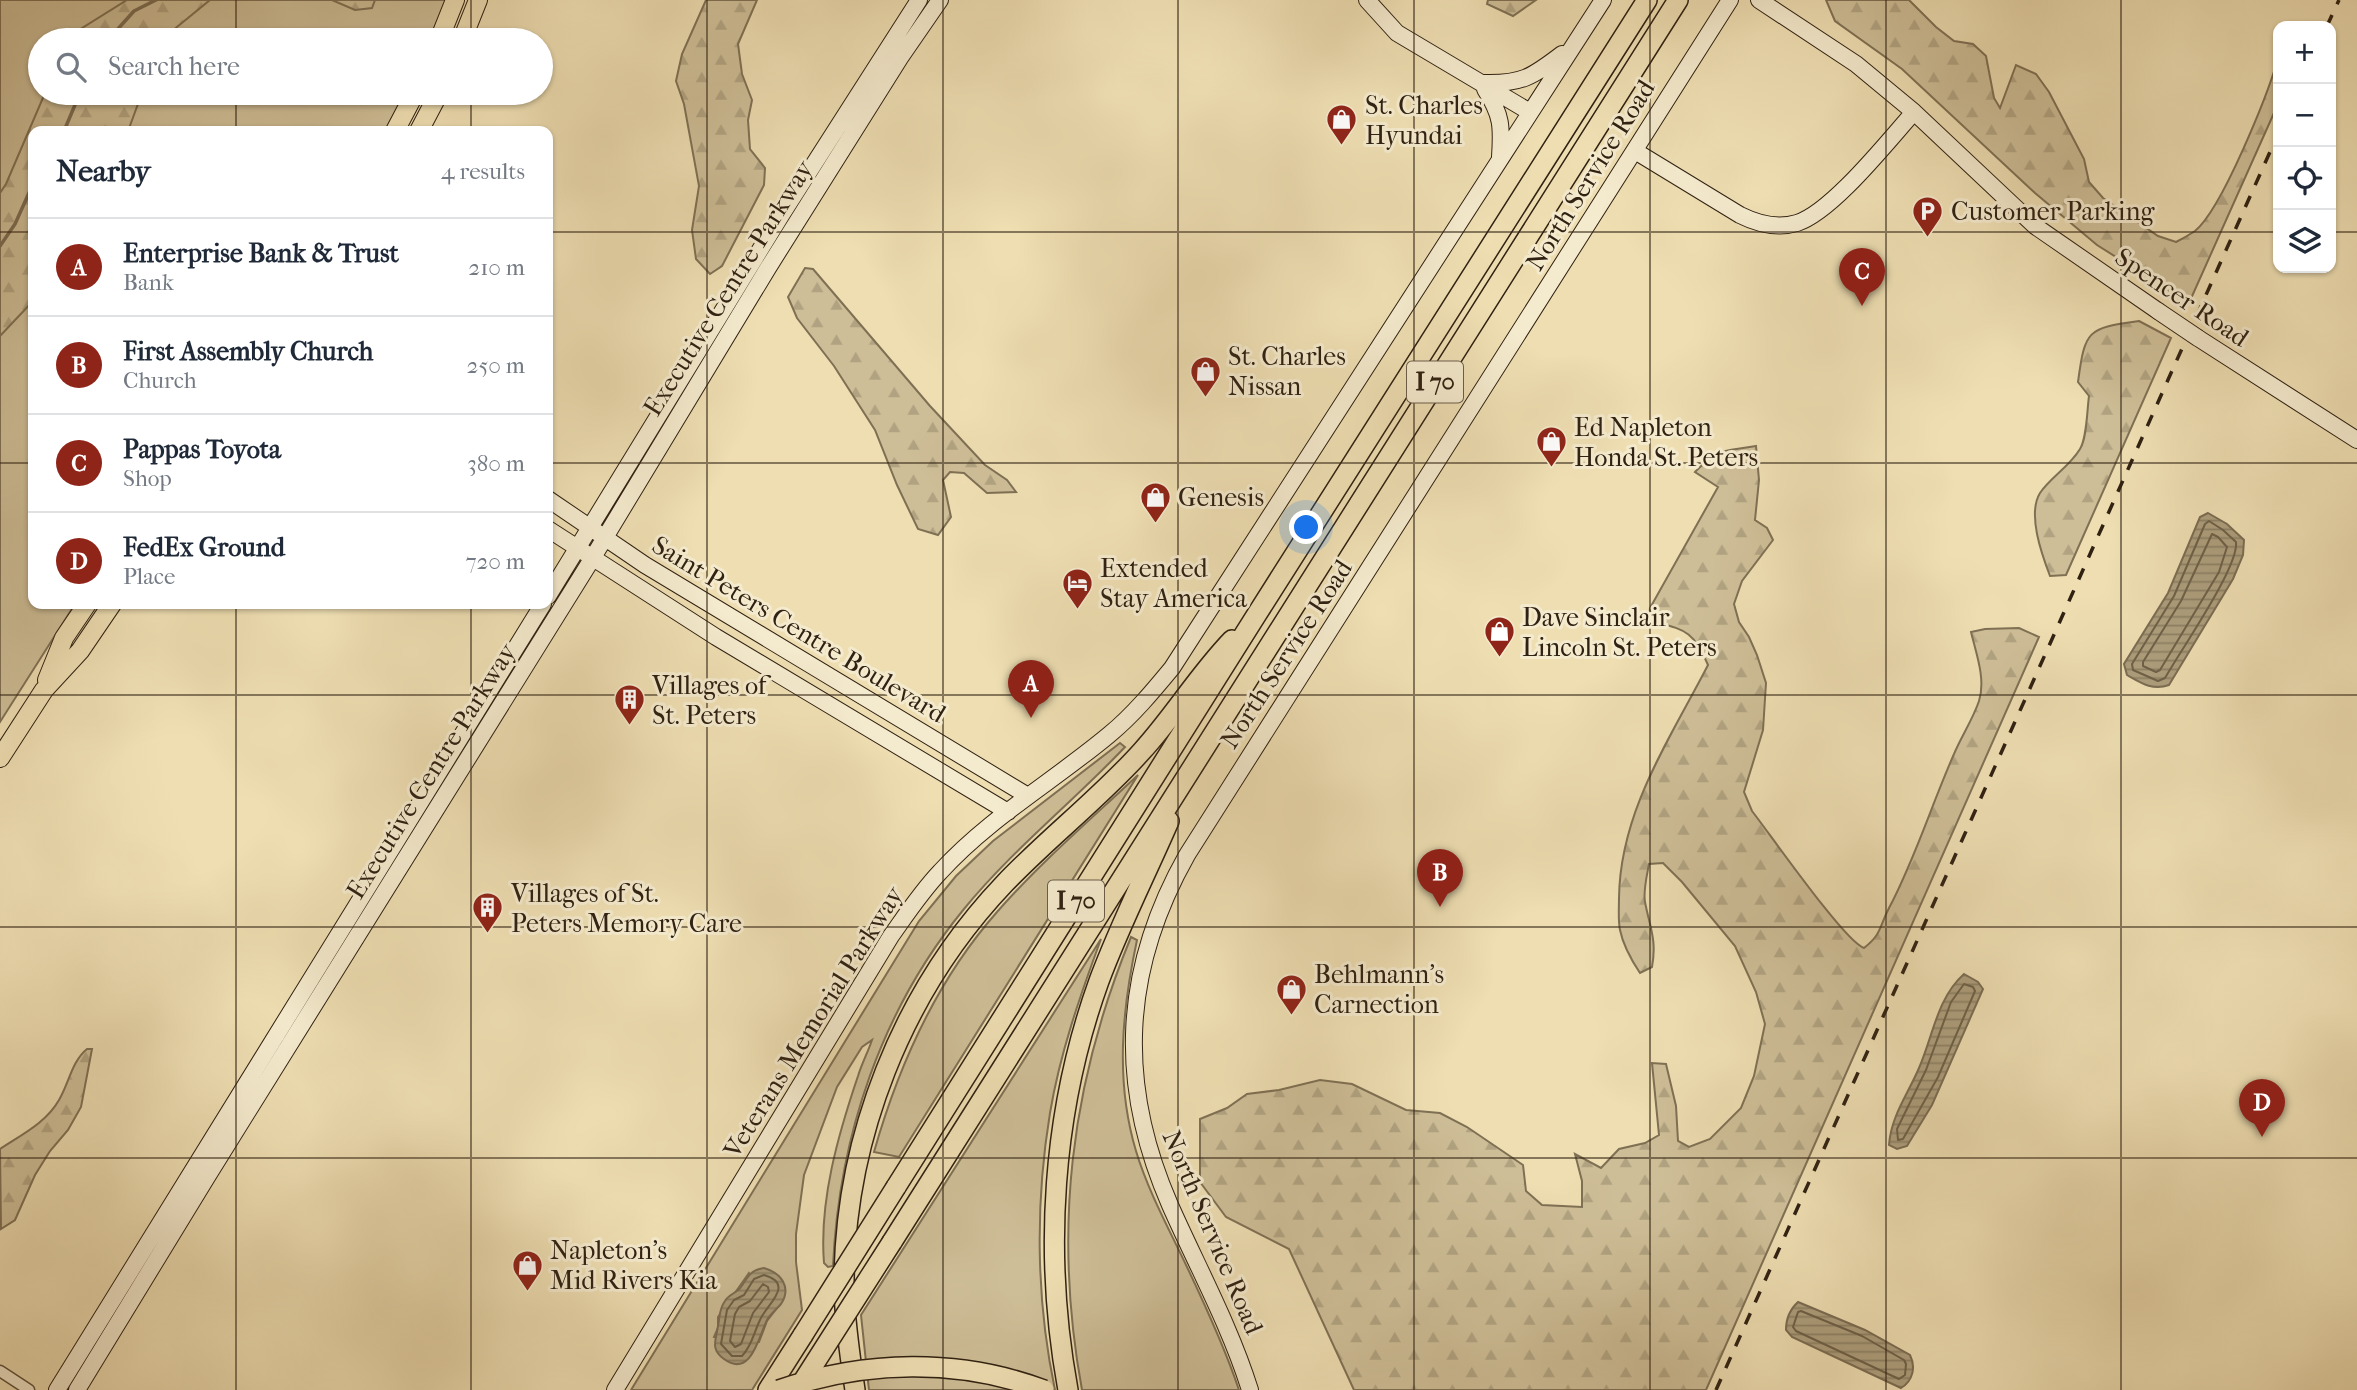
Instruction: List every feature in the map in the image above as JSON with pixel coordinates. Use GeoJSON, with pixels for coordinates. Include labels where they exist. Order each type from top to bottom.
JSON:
{"type":"FeatureCollection","features":[{"type":"Feature","properties":{"kind":"highway","name":"I 70"},"geometry":{"type":"LineString","coordinates":[[768,1390],[1647,0]]}},
{"type":"Feature","properties":{"kind":"highway","name":"I 70"},"geometry":{"type":"LineString","coordinates":[[799,1388],[1678,0]]}},
{"type":"Feature","properties":{"kind":"highway"},"geometry":{"type":"LineString","coordinates":[[856,1390],[844,1293],[851,1202],[875,1098],[911,1016],[941,964],[986,904],[1143,750],[1214,658],[1257,614]]}},
{"type":"Feature","properties":{"kind":"highway"},"geometry":{"type":"LineString","coordinates":[[1068,1390],[1058,1329],[1054,1252],[1057,1176],[1067,1100],[1085,1023],[1098,984],[1193,765]]}},
{"type":"Feature","properties":{"kind":"highway"},"geometry":{"type":"LineString","coordinates":[[779,1390],[832,1375],[873,1368],[912,1366],[974,1371],[1044,1390]]}},
{"type":"Feature","properties":{"kind":"main road"},"geometry":{"type":"LineString","coordinates":[[444,28],[455,0]]}},
{"type":"Feature","properties":{"kind":"main road"},"geometry":{"type":"LineString","coordinates":[[467,28],[478,0]]}},
{"type":"Feature","properties":{"kind":"main road"},"geometry":{"type":"LineString","coordinates":[[398,126],[409,105]]}},
{"type":"Feature","properties":{"kind":"main road"},"geometry":{"type":"LineString","coordinates":[[422,126],[433,105]]}},
{"type":"Feature","properties":{"kind":"main road"},"geometry":{"type":"LineString","coordinates":[[44,690],[64,638],[84,609]]}},
{"type":"Feature","properties":{"kind":"main road"},"geometry":{"type":"LineString","coordinates":[[0,758],[44,690],[80,651],[108,609]]}},
{"type":"Feature","properties":{"kind":"street","name":"Executive Centre Parkway"},"geometry":{"type":"LineString","coordinates":[[553,588],[782,214],[919,0]]}},
{"type":"Feature","properties":{"kind":"street","name":"Executive Centre Parkway"},"geometry":{"type":"LineString","coordinates":[[77,1390],[592,559],[795,225],[900,58],[940,0]]}},
{"type":"Feature","properties":{"kind":"street"},"geometry":{"type":"LineString","coordinates":[[1367,0],[1397,33],[1530,112]]}},
{"type":"Feature","properties":{"kind":"street","name":"Veterans Memorial Parkway"},"geometry":{"type":"LineString","coordinates":[[615,1390],[891,936],[940,873],[1008,812],[1111,733],[1172,668],[1603,0]]}},
{"type":"Feature","properties":{"kind":"street","name":"North Service Road"},"geometry":{"type":"LineString","coordinates":[[1250,1390],[1234,1346],[1169,1203],[1150,1154],[1141,1117],[1133,1050],[1138,984],[1147,941],[1170,884],[1187,855],[1730,0]]}},
{"type":"Feature","properties":{"kind":"street","name":"Spencer Road"},"geometry":{"type":"LineString","coordinates":[[1759,0],[1856,64],[1914,112],[2035,226],[2198,338],[2357,440]]}},
{"type":"Feature","properties":{"kind":"street"},"geometry":{"type":"LineString","coordinates":[[1482,83],[1512,84],[1527,78],[1572,46]]}},
{"type":"Feature","properties":{"kind":"street"},"geometry":{"type":"LineString","coordinates":[[1482,83],[1500,117],[1500,159]]}},
{"type":"Feature","properties":{"kind":"street"},"geometry":{"type":"LineString","coordinates":[[1635,151],[1749,220],[1770,226],[1784,226],[1797,223],[1820,211],[1914,112]]}},
{"type":"Feature","properties":{"kind":"street","name":"Saint Peters Centre Boulevard"},"geometry":{"type":"LineString","coordinates":[[553,503],[709,604],[1028,796]]}},
{"type":"Feature","properties":{"kind":"street","name":"Saint Peters Centre Boulevard"},"geometry":{"type":"LineString","coordinates":[[553,533],[735,649],[1008,812]]}},
{"type":"Feature","properties":{"kind":"street","name":"Executive Centre Parkway"},"geometry":{"type":"LineString","coordinates":[[57,1390],[540,609]]}},
{"type":"Feature","properties":{"kind":"street"},"geometry":{"type":"LineString","coordinates":[[0,1371],[29,1390]]}},
{"type":"Feature","properties":{"kind":"green space"},"geometry":{"type":"Polygon","coordinates":[[[0,0],[447,0],[436,28],[28,28],[28,105],[401,105],[390,126],[28,126],[28,609],[72,609],[0,722],[0,0]]]}},
{"type":"Feature","properties":{"kind":"green space"},"geometry":{"type":"Polygon","coordinates":[[[127,0],[210,0],[176,28],[82,28],[127,0]]]}},
{"type":"Feature","properties":{"kind":"green space"},"geometry":{"type":"Polygon","coordinates":[[[332,0],[375,0],[372,8],[355,10],[332,0]]]}},
{"type":"Feature","properties":{"kind":"green space"},"geometry":{"type":"Polygon","coordinates":[[[706,0],[757,0],[738,44],[742,74],[752,100],[748,120],[750,149],[765,168],[764,185],[722,266],[710,274],[696,259],[692,230],[699,186],[684,104],[676,81],[682,54],[706,0]]]}},
{"type":"Feature","properties":{"kind":"green space"},"geometry":{"type":"Polygon","coordinates":[[[1488,0],[1536,0],[1513,16],[1487,4],[1488,0]]]}},
{"type":"Feature","properties":{"kind":"green space"},"geometry":{"type":"Polygon","coordinates":[[[1826,0],[1909,0],[1954,41],[1973,44],[1986,56],[1994,98],[2000,108],[2016,65],[2036,74],[2049,92],[2084,159],[2089,182],[2103,198],[2158,236],[2176,242],[2195,231],[2218,200],[2254,124],[2273,73],[2273,115],[2189,303],[2097,245],[2035,193],[1902,69],[1835,21],[1826,0]]]}},
{"type":"Feature","properties":{"kind":"green space"},"geometry":{"type":"Polygon","coordinates":[[[40,105],[138,105],[130,126],[31,126],[40,105]]]}},
{"type":"Feature","properties":{"kind":"green space"},"geometry":{"type":"Polygon","coordinates":[[[28,133],[28,306],[0,336],[0,193],[28,133]]]}},
{"type":"Feature","properties":{"kind":"green space"},"geometry":{"type":"Polygon","coordinates":[[[805,268],[813,269],[930,406],[985,465],[1007,480],[1016,492],[987,493],[964,473],[950,472],[943,480],[951,517],[938,535],[918,529],[875,430],[834,366],[797,318],[788,297],[805,268]]]}},
{"type":"Feature","properties":{"kind":"green space"},"geometry":{"type":"Polygon","coordinates":[[[2139,321],[2171,338],[2066,575],[2050,576],[2037,534],[2036,502],[2040,493],[2071,461],[2082,444],[2089,396],[2078,382],[2083,352],[2092,335],[2099,330],[2139,321]]]}},
{"type":"Feature","properties":{"kind":"green space"},"geometry":{"type":"Polygon","coordinates":[[[1756,446],[1759,480],[1755,520],[1767,528],[1773,540],[1742,581],[1734,604],[1739,622],[1757,655],[1766,683],[1763,730],[1744,792],[1752,811],[1808,886],[1841,927],[1864,948],[1874,939],[1907,871],[1954,754],[1979,701],[1981,675],[1971,632],[2019,628],[2039,637],[1706,1390],[1354,1390],[1289,1249],[1226,1217],[1200,1182],[1200,1119],[1227,1108],[1247,1094],[1320,1080],[1352,1084],[1406,1110],[1440,1113],[1467,1127],[1523,1165],[1526,1191],[1542,1205],[1582,1207],[1582,1181],[1575,1154],[1601,1168],[1619,1149],[1645,1143],[1659,1135],[1652,1063],[1666,1064],[1676,1106],[1678,1141],[1689,1147],[1710,1139],[1741,1108],[1754,1076],[1765,1024],[1756,992],[1735,946],[1663,863],[1649,864],[1645,898],[1654,949],[1652,967],[1640,973],[1621,936],[1619,898],[1628,835],[1638,806],[1663,748],[1708,665],[1697,644],[1686,633],[1649,620],[1650,608],[1718,487],[1695,472],[1717,454],[1756,446]]]}},
{"type":"Feature","properties":{"kind":"green space"},"geometry":{"type":"Polygon","coordinates":[[[1120,743],[1125,747],[983,887],[935,948],[909,989],[888,1032],[855,1123],[844,1170],[833,1266],[828,1267],[824,1263],[823,1240],[827,1192],[837,1145],[872,1040],[862,1047],[837,1087],[804,1175],[796,1234],[796,1262],[802,1310],[752,1390],[631,1390],[919,921],[956,876],[993,841],[1120,743]],[[749,1273],[718,1317],[718,1328],[714,1337],[759,1342],[767,1321],[777,1308],[749,1273]]]}},
{"type":"Feature","properties":{"kind":"green space"},"geometry":{"type":"Polygon","coordinates":[[[1138,775],[899,1157],[874,1152],[908,1056],[938,995],[956,966],[997,912],[1030,876],[1138,775]]]}},
{"type":"Feature","properties":{"kind":"green space"},"geometry":{"type":"Polygon","coordinates":[[[1131,937],[1137,940],[1123,1045],[1129,1125],[1159,1210],[1208,1312],[1239,1390],[1082,1390],[1073,1331],[1069,1273],[1073,1160],[1081,1104],[1094,1048],[1110,992],[1131,937]]]}},
{"type":"Feature","properties":{"kind":"green space"},"geometry":{"type":"Polygon","coordinates":[[[1101,939],[1065,1047],[1054,1091],[1045,1147],[1040,1217],[1041,1287],[1055,1390],[869,1390],[861,1315],[1101,939]]]}},
{"type":"Feature","properties":{"kind":"green space"},"geometry":{"type":"Polygon","coordinates":[[[87,1049],[92,1049],[81,1107],[68,1130],[35,1175],[15,1220],[1,1229],[0,1149],[32,1128],[54,1108],[78,1060],[87,1049]]]}},
{"type":"Feature","properties":{"kind":"water"},"geometry":{"type":"Polygon","coordinates":[[[2208,513],[2227,524],[2244,540],[2243,555],[2233,579],[2169,685],[2147,685],[2127,675],[2124,664],[2168,593],[2200,517],[2208,513]]]}},
{"type":"Feature","properties":{"kind":"water"},"geometry":{"type":"Polygon","coordinates":[[[1964,974],[1978,982],[1983,989],[1932,1105],[1907,1146],[1897,1149],[1889,1145],[1896,1115],[1919,1068],[1942,1006],[1964,974]]]}},
{"type":"Feature","properties":{"kind":"water"},"geometry":{"type":"Polygon","coordinates":[[[764,1268],[780,1277],[785,1286],[784,1298],[767,1320],[753,1353],[741,1364],[733,1364],[724,1359],[715,1348],[721,1310],[727,1299],[750,1274],[764,1268]]]}},
{"type":"Feature","properties":{"kind":"water"},"geometry":{"type":"Polygon","coordinates":[[[1798,1302],[1865,1330],[1910,1355],[1913,1369],[1911,1378],[1901,1388],[1792,1337],[1786,1330],[1787,1322],[1790,1311],[1798,1302]]]}},
{"type":"Feature","properties":{"kind":"waterway"},"geometry":{"type":"LineString","coordinates":[[119,28],[134,11],[156,0]]}},
{"type":"Feature","properties":{"kind":"waterway"},"geometry":{"type":"LineString","coordinates":[[66,126],[75,105]]}},
{"type":"Feature","properties":{"kind":"waterway"},"geometry":{"type":"LineString","coordinates":[[0,246],[15,224],[28,195]]}},
{"type":"Feature","properties":{"kind":"railway"},"geometry":{"type":"LineString","coordinates":[[2329,21],[2339,0]]}},
{"type":"Feature","properties":{"kind":"railway"},"geometry":{"type":"LineString","coordinates":[[1716,1390],[2273,145]]}},
{"type":"Feature","properties":{"kind":"place","name":"St. Charles Hyundai"},"geometry":{"type":"Point","coordinates":[1342,147]}},
{"type":"Feature","properties":{"kind":"place","name":"Customer Parking"},"geometry":{"type":"Point","coordinates":[1928,238]}},
{"type":"Feature","properties":{"kind":"place","name":"Pappas Toyota"},"geometry":{"type":"Point","coordinates":[1862,306]}},
{"type":"Feature","properties":{"kind":"place","name":"St. Charles Nissan"},"geometry":{"type":"Point","coordinates":[1205,398]}},
{"type":"Feature","properties":{"kind":"place","name":"Ed Napleton Honda St. Peters"},"geometry":{"type":"Point","coordinates":[1551,469]}},
{"type":"Feature","properties":{"kind":"place","name":"Genesis"},"geometry":{"type":"Point","coordinates":[1155,524]}},
{"type":"Feature","properties":{"kind":"place","name":"Extended Stay America"},"geometry":{"type":"Point","coordinates":[1077,610]}},
{"type":"Feature","properties":{"kind":"place","name":"Dave Sinclair Lincoln St. Peters"},"geometry":{"type":"Point","coordinates":[1499,659]}},
{"type":"Feature","properties":{"kind":"place","name":"Enterprise Bank & Trust"},"geometry":{"type":"Point","coordinates":[1031,718]}},
{"type":"Feature","properties":{"kind":"place","name":"Villages of St. Peters"},"geometry":{"type":"Point","coordinates":[629,727]}},
{"type":"Feature","properties":{"kind":"place","name":"First Assembly Church"},"geometry":{"type":"Point","coordinates":[1440,907]}},
{"type":"Feature","properties":{"kind":"place","name":"Villages of St. Peters Memory Care"},"geometry":{"type":"Point","coordinates":[488,935]}},
{"type":"Feature","properties":{"kind":"place","name":"Behlmann's Carnection"},"geometry":{"type":"Point","coordinates":[1291,1016]}},
{"type":"Feature","properties":{"kind":"place","name":"FedEx Ground"},"geometry":{"type":"Point","coordinates":[2262,1137]}},
{"type":"Feature","properties":{"kind":"place","name":"Napleton's Mid Rivers Kia"},"geometry":{"type":"Point","coordinates":[527,1292]}}]}
